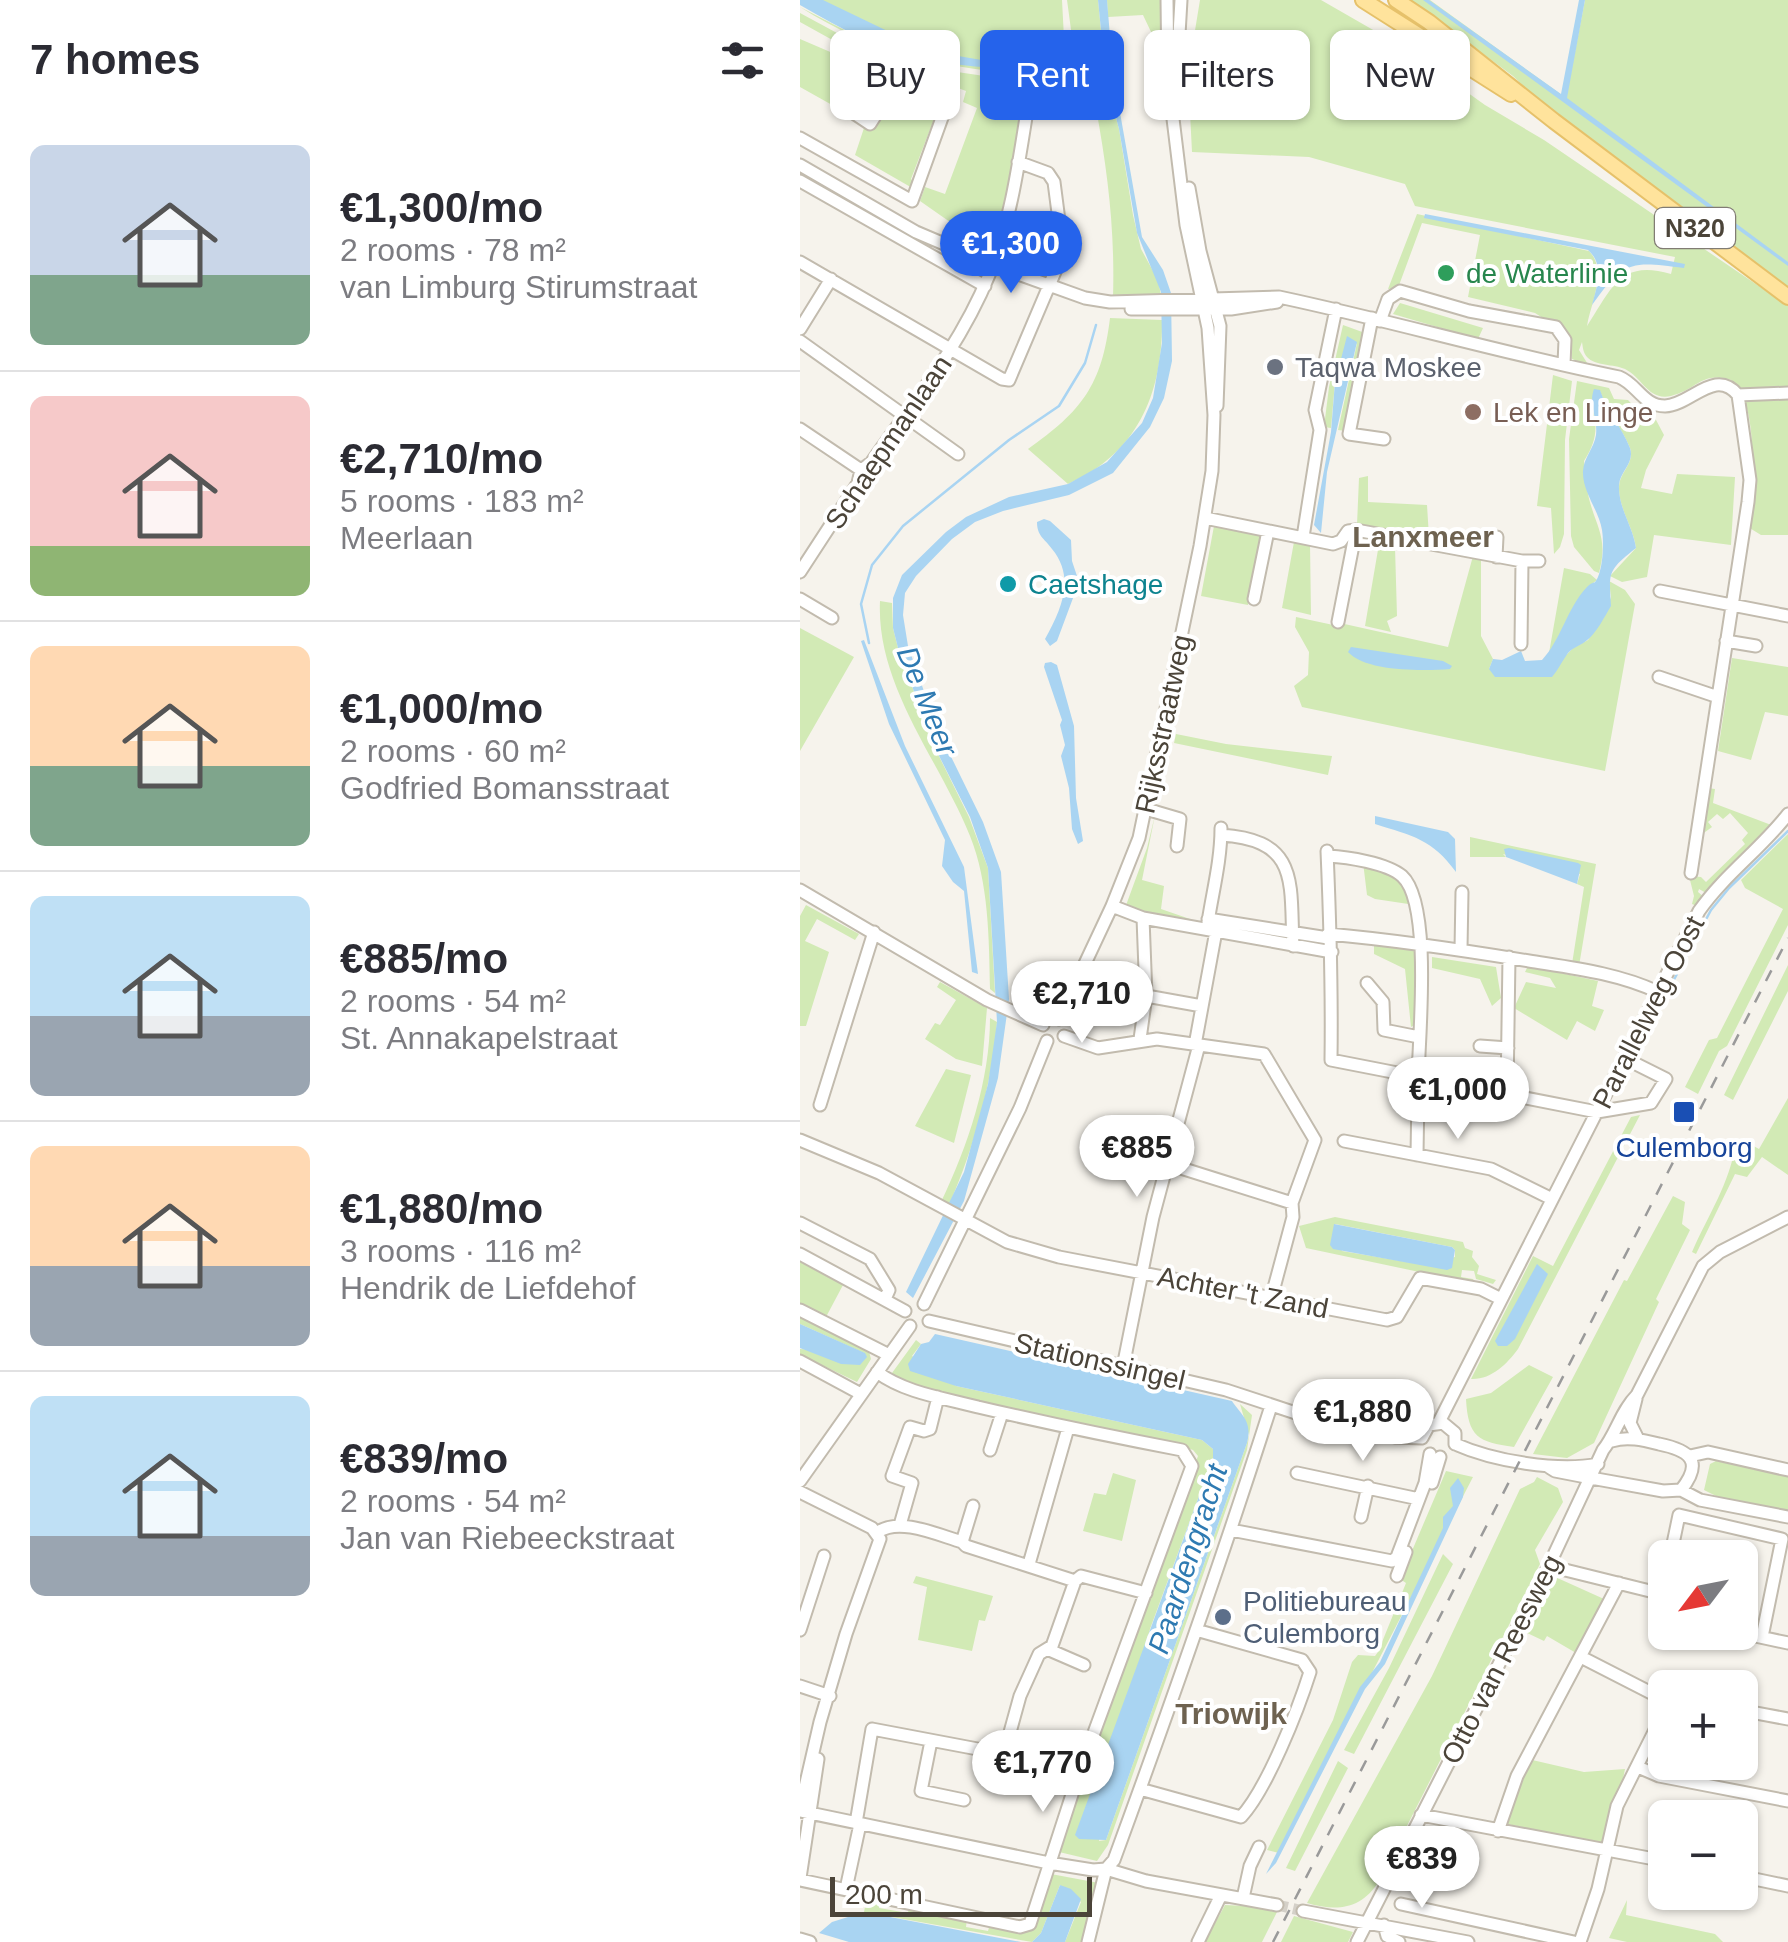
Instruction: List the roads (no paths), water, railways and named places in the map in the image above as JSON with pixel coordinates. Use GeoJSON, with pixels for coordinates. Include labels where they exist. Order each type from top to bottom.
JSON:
{"type":"FeatureCollection","features":[{"type":"Feature","properties":{"kind":"main road","name":"N320"},"geometry":{"type":"LineString","coordinates":[[1363,0],[1554,121]]}},
{"type":"Feature","properties":{"kind":"main road","name":"N320"},"geometry":{"type":"LineString","coordinates":[[1396,0],[1788,298]]}},
{"type":"Feature","properties":{"kind":"street","name":"Rijksstraatweg"},"geometry":{"type":"LineString","coordinates":[[1167,0],[1168,78],[1186,225],[1207,304]]}},
{"type":"Feature","properties":{"kind":"street","name":"Rijksstraatweg"},"geometry":{"type":"LineString","coordinates":[[1059,1020],[1112,906],[1146,810],[1212,470],[1214,414],[1207,304],[1177,104],[1176,53],[1182,0]]}},
{"type":"Feature","properties":{"kind":"street"},"geometry":{"type":"LineString","coordinates":[[902,224],[942,120]]}},
{"type":"Feature","properties":{"kind":"street","name":"Schaepmanlaan"},"geometry":{"type":"LineString","coordinates":[[800,572],[858,483],[861,470],[871,463],[952,349],[984,286],[993,264],[1025,120]]}},
{"type":"Feature","properties":{"kind":"street"},"geometry":{"type":"LineString","coordinates":[[800,138],[912,201]]}},
{"type":"Feature","properties":{"kind":"street"},"geometry":{"type":"LineString","coordinates":[[800,262],[1009,380],[1057,266],[1061,236],[1054,182],[1048,173],[1018,162]]}},
{"type":"Feature","properties":{"kind":"street"},"geometry":{"type":"LineString","coordinates":[[800,165],[902,224],[1048,288],[1085,298],[1158,304],[1289,299],[1626,380],[1646,400],[1662,406],[1720,384],[1732,387],[1738,394],[1750,480],[1691,873]]}},
{"type":"Feature","properties":{"kind":"street"},"geometry":{"type":"LineString","coordinates":[[800,180],[984,286]]}},
{"type":"Feature","properties":{"kind":"street"},"geometry":{"type":"LineString","coordinates":[[800,329],[831,279]]}},
{"type":"Feature","properties":{"kind":"street"},"geometry":{"type":"LineString","coordinates":[[1384,439],[1350,434],[1376,320],[1388,299],[1400,291],[1469,311],[1552,326],[1566,340],[1564,364]]}},
{"type":"Feature","properties":{"kind":"street"},"geometry":{"type":"LineString","coordinates":[[1303,537],[1320,430],[1315,410],[1336,309]]}},
{"type":"Feature","properties":{"kind":"street"},"geometry":{"type":"LineString","coordinates":[[800,342],[958,454]]}},
{"type":"Feature","properties":{"kind":"street"},"geometry":{"type":"LineString","coordinates":[[1738,394],[1788,393]]}},
{"type":"Feature","properties":{"kind":"street"},"geometry":{"type":"LineString","coordinates":[[800,428],[861,470]]}},
{"type":"Feature","properties":{"kind":"street"},"geometry":{"type":"LineString","coordinates":[[1204,518],[1336,544],[1348,531],[1356,530],[1437,552],[1538,561]]}},
{"type":"Feature","properties":{"kind":"street"},"geometry":{"type":"LineString","coordinates":[[1338,622],[1356,530]]}},
{"type":"Feature","properties":{"kind":"street"},"geometry":{"type":"LineString","coordinates":[[1254,599],[1268,531]]}},
{"type":"Feature","properties":{"kind":"street"},"geometry":{"type":"LineString","coordinates":[[1496,557],[1497,537]]}},
{"type":"Feature","properties":{"kind":"street"},"geometry":{"type":"LineString","coordinates":[[1521,644],[1522,561]]}},
{"type":"Feature","properties":{"kind":"street"},"geometry":{"type":"LineString","coordinates":[[1660,592],[1788,616]]}},
{"type":"Feature","properties":{"kind":"street"},"geometry":{"type":"LineString","coordinates":[[800,599],[832,618]]}},
{"type":"Feature","properties":{"kind":"street"},"geometry":{"type":"LineString","coordinates":[[1726,641],[1756,646]]}},
{"type":"Feature","properties":{"kind":"street"},"geometry":{"type":"LineString","coordinates":[[1658,677],[1718,697]]}},
{"type":"Feature","properties":{"kind":"street"},"geometry":{"type":"LineString","coordinates":[[1146,810],[1180,818],[1177,846]]}},
{"type":"Feature","properties":{"kind":"street","name":"Parallelweg Oost"},"geometry":{"type":"LineString","coordinates":[[1443,1424],[1455,1392],[1552,1199],[1711,894],[1788,814]]}},
{"type":"Feature","properties":{"kind":"street"},"geometry":{"type":"LineString","coordinates":[[1124,1366],[1142,1272],[1197,1045],[1221,831],[1252,837],[1272,849],[1284,864],[1290,879],[1293,946]]}},
{"type":"Feature","properties":{"kind":"street"},"geometry":{"type":"LineString","coordinates":[[1418,1077],[1418,904],[1402,876],[1356,858],[1327,853],[1328,936],[1332,952],[1331,1060],[1597,1112],[1644,1106],[1656,1099],[1666,1079],[1624,1058]]}},
{"type":"Feature","properties":{"kind":"street"},"geometry":{"type":"LineString","coordinates":[[800,890],[1011,1012],[1042,1024]]}},
{"type":"Feature","properties":{"kind":"street"},"geometry":{"type":"LineString","coordinates":[[1461,949],[1462,892]]}},
{"type":"Feature","properties":{"kind":"street"},"geometry":{"type":"LineString","coordinates":[[1112,906],[1143,918],[1461,949],[1618,976],[1658,992]]}},
{"type":"Feature","properties":{"kind":"street"},"geometry":{"type":"LineString","coordinates":[[1140,1039],[1146,996],[1143,918]]}},
{"type":"Feature","properties":{"kind":"street"},"geometry":{"type":"LineString","coordinates":[[1210,926],[1332,952]]}},
{"type":"Feature","properties":{"kind":"street"},"geometry":{"type":"LineString","coordinates":[[820,1104],[874,932]]}},
{"type":"Feature","properties":{"kind":"street"},"geometry":{"type":"LineString","coordinates":[[1507,1093],[1509,957]]}},
{"type":"Feature","properties":{"kind":"street"},"geometry":{"type":"LineString","coordinates":[[1366,983],[1386,1009],[1384,1030],[1419,1037]]}},
{"type":"Feature","properties":{"kind":"street"},"geometry":{"type":"LineString","coordinates":[[1152,997],[1202,1006]]}},
{"type":"Feature","properties":{"kind":"street"},"geometry":{"type":"LineString","coordinates":[[1050,1018],[1059,1020],[1066,1030],[1064,1036],[1060,1041],[1047,1041],[1042,1024],[1050,1018]]}},
{"type":"Feature","properties":{"kind":"street"},"geometry":{"type":"LineString","coordinates":[[1064,1036],[1098,1048],[1140,1039],[1264,1054],[1315,1140],[1292,1204],[1293,1217],[1271,1300]]}},
{"type":"Feature","properties":{"kind":"street"},"geometry":{"type":"LineString","coordinates":[[924,1304],[1047,1041]]}},
{"type":"Feature","properties":{"kind":"street"},"geometry":{"type":"LineString","coordinates":[[1480,1046],[1508,1048]]}},
{"type":"Feature","properties":{"kind":"street"},"geometry":{"type":"LineString","coordinates":[[1418,1092],[1418,1155]]}},
{"type":"Feature","properties":{"kind":"street","name":"Achter 't Zand"},"geometry":{"type":"LineString","coordinates":[[800,1140],[847,1158],[1007,1242],[1042,1252],[1271,1300],[1392,1320],[1420,1278],[1480,1289],[1502,1299]]}},
{"type":"Feature","properties":{"kind":"street"},"geometry":{"type":"LineString","coordinates":[[1344,1140],[1491,1169],[1552,1199]]}},
{"type":"Feature","properties":{"kind":"street"},"geometry":{"type":"LineString","coordinates":[[1168,1164],[1292,1204]]}},
{"type":"Feature","properties":{"kind":"street","name":"Otto van Reesweg"},"geometry":{"type":"LineString","coordinates":[[1563,1537],[1595,1485],[1598,1464],[1703,1266],[1720,1252],[1788,1217]]}},
{"type":"Feature","properties":{"kind":"street"},"geometry":{"type":"LineString","coordinates":[[800,1223],[870,1259],[889,1290],[885,1299]]}},
{"type":"Feature","properties":{"kind":"street"},"geometry":{"type":"LineString","coordinates":[[800,1254],[905,1311],[910,1326]]}},
{"type":"Feature","properties":{"kind":"street"},"geometry":{"type":"LineString","coordinates":[[905,1311],[914,1303],[924,1304],[929,1310],[928,1321],[920,1328],[910,1326]]}},
{"type":"Feature","properties":{"kind":"street"},"geometry":{"type":"LineString","coordinates":[[800,1310],[890,1354]]}},
{"type":"Feature","properties":{"kind":"street","name":"Stationssingel"},"geometry":{"type":"LineString","coordinates":[[928,1321],[1226,1390],[1366,1431],[1422,1438]]}},
{"type":"Feature","properties":{"kind":"street"},"geometry":{"type":"LineString","coordinates":[[800,1481],[910,1326]]}},
{"type":"Feature","properties":{"kind":"street"},"geometry":{"type":"LineString","coordinates":[[800,1362],[861,1394]]}},
{"type":"Feature","properties":{"kind":"street"},"geometry":{"type":"LineString","coordinates":[[877,1372],[893,1384],[938,1397],[1182,1450],[1191,1460],[1076,1779],[1030,1924],[1025,1927],[800,1878],[803,1811],[820,1722],[846,1634],[879,1545],[878,1532]]}},
{"type":"Feature","properties":{"kind":"street"},"geometry":{"type":"LineString","coordinates":[[1637,1394],[1630,1423],[1638,1440]]}},
{"type":"Feature","properties":{"kind":"street"},"geometry":{"type":"LineString","coordinates":[[900,1525],[912,1483],[892,1476],[910,1427],[930,1429],[938,1397]]}},
{"type":"Feature","properties":{"kind":"street"},"geometry":{"type":"LineString","coordinates":[[1088,1942],[1106,1868],[1114,1860],[1140,1789],[1270,1406]]}},
{"type":"Feature","properties":{"kind":"street"},"geometry":{"type":"LineString","coordinates":[[990,1450],[1002,1413]]}},
{"type":"Feature","properties":{"kind":"street"},"geometry":{"type":"LineString","coordinates":[[1443,1424],[1455,1433],[1455,1444],[1450,1453],[1435,1456],[1424,1447],[1422,1438],[1426,1429],[1443,1424]]}},
{"type":"Feature","properties":{"kind":"street"},"geometry":{"type":"LineString","coordinates":[[1029,1564],[1068,1428]]}},
{"type":"Feature","properties":{"kind":"street"},"geometry":{"type":"LineString","coordinates":[[1612,1441],[1638,1440],[1683,1449],[1691,1460]]}},
{"type":"Feature","properties":{"kind":"street"},"geometry":{"type":"LineString","coordinates":[[1455,1444],[1547,1466],[1598,1464]]}},
{"type":"Feature","properties":{"kind":"street"},"geometry":{"type":"LineString","coordinates":[[901,1450],[917,1456]]}},
{"type":"Feature","properties":{"kind":"street"},"geometry":{"type":"LineString","coordinates":[[1231,1530],[1392,1562],[1435,1456]]}},
{"type":"Feature","properties":{"kind":"street"},"geometry":{"type":"LineString","coordinates":[[1397,1576],[1435,1456]]}},
{"type":"Feature","properties":{"kind":"street"},"geometry":{"type":"LineString","coordinates":[[1691,1460],[1717,1456],[1788,1470]]}},
{"type":"Feature","properties":{"kind":"street"},"geometry":{"type":"LineString","coordinates":[[1684,1486],[1691,1460]]}},
{"type":"Feature","properties":{"kind":"street"},"geometry":{"type":"LineString","coordinates":[[1547,1466],[1555,1472],[1663,1491],[1684,1486]]}},
{"type":"Feature","properties":{"kind":"street"},"geometry":{"type":"LineString","coordinates":[[1298,1473],[1419,1498]]}},
{"type":"Feature","properties":{"kind":"street"},"geometry":{"type":"LineString","coordinates":[[1573,1475],[1584,1492]]}},
{"type":"Feature","properties":{"kind":"street","name":"Otto van Reesweg"},"geometry":{"type":"LineString","coordinates":[[1356,1942],[1584,1492],[1597,1479]]}},
{"type":"Feature","properties":{"kind":"street"},"geometry":{"type":"LineString","coordinates":[[1361,1518],[1368,1486]]}},
{"type":"Feature","properties":{"kind":"street"},"geometry":{"type":"LineString","coordinates":[[1684,1486],[1700,1500],[1788,1517]]}},
{"type":"Feature","properties":{"kind":"street"},"geometry":{"type":"LineString","coordinates":[[800,1492],[878,1532]]}},
{"type":"Feature","properties":{"kind":"street"},"geometry":{"type":"LineString","coordinates":[[962,1542],[973,1506]]}},
{"type":"Feature","properties":{"kind":"street"},"geometry":{"type":"LineString","coordinates":[[1674,1540],[1679,1515],[1782,1539],[1762,1637]]}},
{"type":"Feature","properties":{"kind":"street"},"geometry":{"type":"LineString","coordinates":[[878,1532],[900,1525],[1075,1581]]}},
{"type":"Feature","properties":{"kind":"street"},"geometry":{"type":"LineString","coordinates":[[800,1630],[824,1556]]}},
{"type":"Feature","properties":{"kind":"street"},"geometry":{"type":"LineString","coordinates":[[1549,1566],[1648,1592]]}},
{"type":"Feature","properties":{"kind":"street"},"geometry":{"type":"LineString","coordinates":[[1004,1754],[1020,1696],[1039,1654],[1052,1646],[1075,1581],[1082,1576],[1146,1593]]}},
{"type":"Feature","properties":{"kind":"street"},"geometry":{"type":"LineString","coordinates":[[1498,1830],[1517,1776],[1619,1583]]}},
{"type":"Feature","properties":{"kind":"street"},"geometry":{"type":"LineString","coordinates":[[1140,1789],[1241,1817],[1279,1751],[1302,1696],[1310,1672],[1302,1660],[1196,1630]]}},
{"type":"Feature","properties":{"kind":"street"},"geometry":{"type":"LineString","coordinates":[[1758,1636],[1788,1642]]}},
{"type":"Feature","properties":{"kind":"street"},"geometry":{"type":"LineString","coordinates":[[1048,1649],[1084,1665]]}},
{"type":"Feature","properties":{"kind":"street"},"geometry":{"type":"LineString","coordinates":[[1580,1658],[1648,1692]]}},
{"type":"Feature","properties":{"kind":"street"},"geometry":{"type":"LineString","coordinates":[[800,1686],[830,1696]]}},
{"type":"Feature","properties":{"kind":"street"},"geometry":{"type":"LineString","coordinates":[[1758,1713],[1788,1719]]}},
{"type":"Feature","properties":{"kind":"street"},"geometry":{"type":"LineString","coordinates":[[846,1889],[872,1729],[1004,1754],[1076,1779]]}},
{"type":"Feature","properties":{"kind":"street"},"geometry":{"type":"LineString","coordinates":[[931,1741],[921,1791],[964,1800]]}},
{"type":"Feature","properties":{"kind":"street"},"geometry":{"type":"LineString","coordinates":[[1401,1904],[1577,1942],[1598,1890],[1617,1806],[1648,1746]]}},
{"type":"Feature","properties":{"kind":"street"},"geometry":{"type":"LineString","coordinates":[[1638,1767],[1658,1776],[1788,1801]]}},
{"type":"Feature","properties":{"kind":"street"},"geometry":{"type":"LineString","coordinates":[[803,1811],[1049,1863],[1093,1870],[1106,1868],[1146,1882],[1277,1904]]}},
{"type":"Feature","properties":{"kind":"street"},"geometry":{"type":"LineString","coordinates":[[1421,1816],[1648,1859]]}},
{"type":"Feature","properties":{"kind":"street"},"geometry":{"type":"LineString","coordinates":[[1243,1898],[1259,1847]]}},
{"type":"Feature","properties":{"kind":"street"},"geometry":{"type":"LineString","coordinates":[[1758,1880],[1788,1886]]}},
{"type":"Feature","properties":{"kind":"street"},"geometry":{"type":"LineString","coordinates":[[1198,1942],[1221,1895]]}},
{"type":"Feature","properties":{"kind":"street"},"geometry":{"type":"LineString","coordinates":[[1302,1911],[1468,1942]]}},
{"type":"Feature","properties":{"kind":"street"},"geometry":{"type":"LineString","coordinates":[[1384,1925],[1388,1936],[1399,1942]]}},
{"type":"Feature","properties":{"kind":"street"},"geometry":{"type":"LineString","coordinates":[[800,1940],[810,1942]]}},
{"type":"Feature","properties":{"kind":"water"},"geometry":{"type":"Polygon","coordinates":[[[800,0],[823,0],[885,30],[846,30],[800,5],[800,0]]]}},
{"type":"Feature","properties":{"kind":"water"},"geometry":{"type":"Polygon","coordinates":[[[1098,0],[1107,0],[1109,30],[1101,30],[1098,0]]]}},
{"type":"Feature","properties":{"kind":"water"},"geometry":{"type":"Polygon","coordinates":[[[1423,0],[1429,0],[1561,94],[1579,0],[1585,0],[1567,98],[1788,262],[1788,266],[1470,34],[1470,30],[1464,30],[1423,0]]]}},
{"type":"Feature","properties":{"kind":"water"},"geometry":{"type":"Polygon","coordinates":[[[960,56],[980,60],[978,67],[960,64],[960,56]]]}},
{"type":"Feature","properties":{"kind":"water","name":"De Meer"},"geometry":{"type":"Polygon","coordinates":[[[1117,120],[1121,120],[1142,237],[1163,270],[1171,293],[1172,361],[1164,398],[1150,427],[1113,473],[1069,495],[975,522],[952,539],[905,593],[903,615],[908,646],[937,728],[983,822],[1001,872],[1009,999],[998,1078],[964,1201],[913,1298],[906,1292],[964,1172],[988,1084],[997,1022],[988,868],[970,817],[934,746],[898,648],[893,598],[902,575],[966,517],[1009,497],[1068,484],[1107,462],[1142,423],[1153,398],[1162,343],[1161,292],[1137,233],[1117,120]]]}},
{"type":"Feature","properties":{"kind":"water"},"geometry":{"type":"Polygon","coordinates":[[[1425,214],[1685,264],[1684,268],[1652,264],[1630,267],[1612,279],[1592,305],[1598,269],[1588,250],[1424,218],[1425,214]]]}},
{"type":"Feature","properties":{"kind":"water"},"geometry":{"type":"Polygon","coordinates":[[[1347,336],[1357,342],[1327,472],[1321,533],[1314,525],[1331,432],[1335,382],[1347,336]]]}},
{"type":"Feature","properties":{"kind":"water"},"geometry":{"type":"Polygon","coordinates":[[[1594,389],[1600,390],[1630,448],[1631,458],[1620,480],[1619,493],[1636,548],[1612,573],[1611,606],[1600,625],[1590,638],[1568,653],[1552,677],[1495,677],[1489,669],[1493,659],[1502,660],[1521,651],[1525,661],[1542,660],[1580,595],[1598,577],[1603,554],[1602,530],[1583,471],[1596,435],[1594,389]]]}},
{"type":"Feature","properties":{"kind":"water"},"geometry":{"type":"Polygon","coordinates":[[[1044,519],[1071,540],[1079,582],[1057,641],[1050,646],[1045,639],[1061,605],[1065,583],[1059,560],[1038,531],[1037,522],[1044,519]]]}},
{"type":"Feature","properties":{"kind":"water"},"geometry":{"type":"Polygon","coordinates":[[[864,640],[905,746],[964,867],[978,974],[972,972],[964,891],[942,866],[945,840],[889,724],[861,641],[864,640]]]}},
{"type":"Feature","properties":{"kind":"water"},"geometry":{"type":"Polygon","coordinates":[[[1351,647],[1443,661],[1452,666],[1426,670],[1381,667],[1356,659],[1348,652],[1351,647]]]}},
{"type":"Feature","properties":{"kind":"water"},"geometry":{"type":"Polygon","coordinates":[[[1051,662],[1057,665],[1074,726],[1076,798],[1083,841],[1078,844],[1072,829],[1069,788],[1061,756],[1065,745],[1062,720],[1044,667],[1051,662]]]}},
{"type":"Feature","properties":{"kind":"water"},"geometry":{"type":"Polygon","coordinates":[[[1375,816],[1448,832],[1455,839],[1456,872],[1430,845],[1375,824],[1375,816]]]}},
{"type":"Feature","properties":{"kind":"water"},"geometry":{"type":"Polygon","coordinates":[[[1504,849],[1578,863],[1581,865],[1577,884],[1506,857],[1504,849]]]}},
{"type":"Feature","properties":{"kind":"water"},"geometry":{"type":"Polygon","coordinates":[[[1334,1224],[1452,1247],[1452,1268],[1333,1249],[1330,1245],[1334,1224]]]}},
{"type":"Feature","properties":{"kind":"water"},"geometry":{"type":"Polygon","coordinates":[[[1537,1264],[1548,1274],[1515,1339],[1507,1346],[1498,1346],[1495,1341],[1537,1264]]]}},
{"type":"Feature","properties":{"kind":"water"},"geometry":{"type":"Polygon","coordinates":[[[800,1324],[867,1357],[860,1365],[841,1364],[800,1348],[800,1324]]]}},
{"type":"Feature","properties":{"kind":"water","name":"Paardengracht"},"geometry":{"type":"Polygon","coordinates":[[[935,1334],[1232,1401],[1247,1423],[1247,1443],[1106,1840],[1079,1839],[1075,1835],[1213,1458],[1213,1449],[1202,1440],[956,1386],[910,1371],[908,1364],[921,1344],[929,1342],[935,1334]]]}},
{"type":"Feature","properties":{"kind":"water"},"geometry":{"type":"Polygon","coordinates":[[[1458,1478],[1464,1488],[1463,1497],[1385,1664],[1365,1689],[1276,1863],[1266,1874],[1360,1687],[1380,1662],[1443,1528],[1443,1517],[1453,1506],[1450,1488],[1458,1478]]]}},
{"type":"Feature","properties":{"kind":"water"},"geometry":{"type":"Polygon","coordinates":[[[1060,1885],[1081,1899],[1065,1942],[1032,1942],[1041,1933],[1060,1885]]]}},
{"type":"Feature","properties":{"kind":"water"},"geometry":{"type":"Polygon","coordinates":[[[864,1912],[1021,1942],[849,1942],[819,1933],[832,1922],[864,1912]]]}},
{"type":"Feature","properties":{"kind":"waterway"},"geometry":{"type":"LineString","coordinates":[[869,643],[861,604],[872,565],[903,526],[1009,440],[1059,406],[1085,363],[1096,325]]}},
{"type":"Feature","properties":{"kind":"waterway"},"geometry":{"type":"LineString","coordinates":[[1669,989],[1711,910],[1788,831]]}},
{"type":"Feature","properties":{"kind":"tunnel"},"geometry":{"type":"LineString","coordinates":[[1277,1905],[1303,1911]]}},
{"type":"Feature","properties":{"kind":"railway"},"geometry":{"type":"LineString","coordinates":[[1273,1942],[1788,938]]}},
{"type":"Feature","properties":{"kind":"place","name":"de Waterlinie"},"geometry":{"type":"Point","coordinates":[1446,273]}},
{"type":"Feature","properties":{"kind":"place","name":"Taqwa Moskee"},"geometry":{"type":"Point","coordinates":[1275,367]}},
{"type":"Feature","properties":{"kind":"place","name":"Lek en Linge"},"geometry":{"type":"Point","coordinates":[1473,412]}},
{"type":"Feature","properties":{"kind":"place","name":"Caetshage"},"geometry":{"type":"Point","coordinates":[1008,584]}},
{"type":"Feature","properties":{"kind":"place","name":"Culemborg"},"geometry":{"type":"Point","coordinates":[1684,1112]}},
{"type":"Feature","properties":{"kind":"place","name":"Politiebureau Culemborg"},"geometry":{"type":"Point","coordinates":[1223,1617]}},
{"type":"Feature","properties":{"kind":"district","name":"Lanxmeer"},"geometry":{"type":"Point","coordinates":[1423,537]}},
{"type":"Feature","properties":{"kind":"district","name":"Triowijk"},"geometry":{"type":"Point","coordinates":[1231,1714]}}]}
